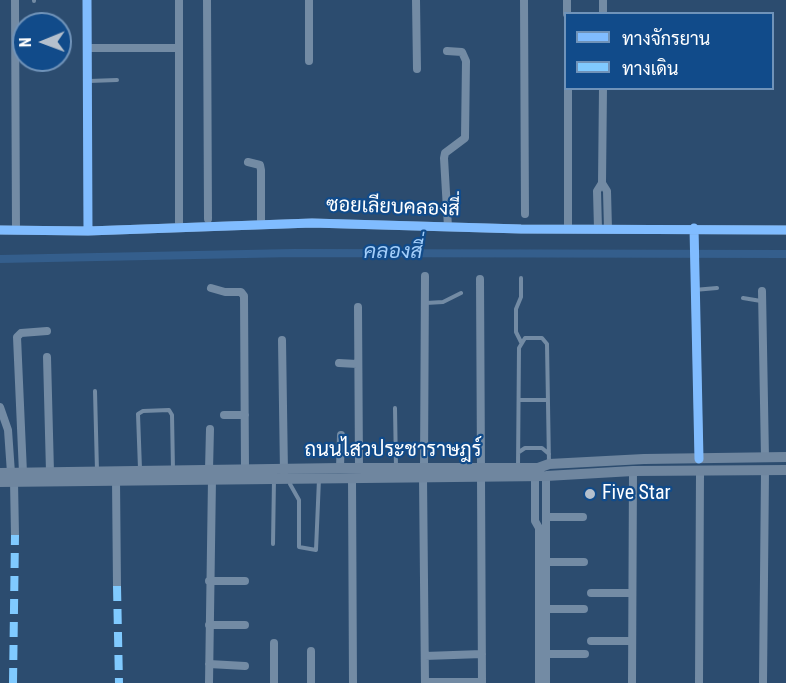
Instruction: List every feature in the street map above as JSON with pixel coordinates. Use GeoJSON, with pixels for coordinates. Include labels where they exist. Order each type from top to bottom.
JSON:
{"type":"FeatureCollection","features":[{"type":"Feature","properties":{"kind":"main road","name":"ถนนไสวประชาราษฎร์"},"geometry":{"type":"LineString","coordinates":[[481,473],[519,468],[549,459],[786,457]]}},
{"type":"Feature","properties":{"kind":"main road","name":"ถนนไสวประชาราษฎร์"},"geometry":{"type":"LineString","coordinates":[[0,482],[8,476],[23,473],[50,472],[173,471],[211,475],[245,469],[284,476],[340,468],[396,468],[424,473]]}},
{"type":"Feature","properties":{"kind":"main road","name":"ถนนไสวประชาราษฎร์"},"geometry":{"type":"LineString","coordinates":[[8,476],[116,480],[211,475],[352,478],[424,473],[541,476],[633,471],[786,470]]}},
{"type":"Feature","properties":{"kind":"street"},"geometry":{"type":"LineString","coordinates":[[15,0],[16,230]]}},
{"type":"Feature","properties":{"kind":"street"},"geometry":{"type":"LineString","coordinates":[[87,0],[88,231]]}},
{"type":"Feature","properties":{"kind":"street"},"geometry":{"type":"LineString","coordinates":[[179,0],[179,228]]}},
{"type":"Feature","properties":{"kind":"street"},"geometry":{"type":"LineString","coordinates":[[207,0],[208,219]]}},
{"type":"Feature","properties":{"kind":"street"},"geometry":{"type":"LineString","coordinates":[[309,0],[309,61]]}},
{"type":"Feature","properties":{"kind":"street"},"geometry":{"type":"LineString","coordinates":[[416,0],[417,69]]}},
{"type":"Feature","properties":{"kind":"street"},"geometry":{"type":"LineString","coordinates":[[524,0],[525,214]]}},
{"type":"Feature","properties":{"kind":"street"},"geometry":{"type":"LineString","coordinates":[[88,48],[179,48]]}},
{"type":"Feature","properties":{"kind":"street"},"geometry":{"type":"LineString","coordinates":[[447,51],[462,52],[466,61],[465,138],[445,153],[444,158],[448,227]]}},
{"type":"Feature","properties":{"kind":"street"},"geometry":{"type":"LineString","coordinates":[[568,90],[568,229]]}},
{"type":"Feature","properties":{"kind":"street"},"geometry":{"type":"LineString","coordinates":[[603,90],[602,183],[607,191],[603,229]]}},
{"type":"Feature","properties":{"kind":"street"},"geometry":{"type":"LineString","coordinates":[[248,162],[260,165],[261,225]]}},
{"type":"Feature","properties":{"kind":"street","name":"ซอยเลียบคลองสี่"},"geometry":{"type":"LineString","coordinates":[[0,230],[88,231],[312,223],[694,233],[786,230]]}},
{"type":"Feature","properties":{"kind":"street"},"geometry":{"type":"LineString","coordinates":[[694,233],[699,459]]}},
{"type":"Feature","properties":{"kind":"street"},"geometry":{"type":"LineString","coordinates":[[425,276],[425,683],[482,682],[480,279]]}},
{"type":"Feature","properties":{"kind":"street"},"geometry":{"type":"LineString","coordinates":[[211,288],[225,292],[241,292],[244,296],[245,469]]}},
{"type":"Feature","properties":{"kind":"street"},"geometry":{"type":"LineString","coordinates":[[762,291],[765,458]]}},
{"type":"Feature","properties":{"kind":"street"},"geometry":{"type":"LineString","coordinates":[[358,308],[359,468]]}},
{"type":"Feature","properties":{"kind":"street"},"geometry":{"type":"LineString","coordinates":[[23,473],[17,338],[21,333],[47,332]]}},
{"type":"Feature","properties":{"kind":"street"},"geometry":{"type":"LineString","coordinates":[[282,340],[284,476]]}},
{"type":"Feature","properties":{"kind":"street"},"geometry":{"type":"LineString","coordinates":[[47,357],[50,472]]}},
{"type":"Feature","properties":{"kind":"street"},"geometry":{"type":"LineString","coordinates":[[339,363],[357,364]]}},
{"type":"Feature","properties":{"kind":"street"},"geometry":{"type":"LineString","coordinates":[[0,407],[8,430],[8,476],[15,535]]}},
{"type":"Feature","properties":{"kind":"street"},"geometry":{"type":"LineString","coordinates":[[225,415],[245,416]]}},
{"type":"Feature","properties":{"kind":"street"},"geometry":{"type":"LineString","coordinates":[[209,683],[210,429]]}},
{"type":"Feature","properties":{"kind":"street"},"geometry":{"type":"LineString","coordinates":[[340,435],[340,468]]}},
{"type":"Feature","properties":{"kind":"street"},"geometry":{"type":"LineString","coordinates":[[632,683],[633,471]]}},
{"type":"Feature","properties":{"kind":"street"},"geometry":{"type":"LineString","coordinates":[[763,683],[765,471]]}},
{"type":"Feature","properties":{"kind":"street"},"geometry":{"type":"LineString","coordinates":[[699,683],[700,472]]}},
{"type":"Feature","properties":{"kind":"street"},"geometry":{"type":"LineString","coordinates":[[539,683],[542,654],[542,527],[546,518],[541,476]]}},
{"type":"Feature","properties":{"kind":"street"},"geometry":{"type":"LineString","coordinates":[[541,476],[535,521],[542,527],[546,562],[542,609]]}},
{"type":"Feature","properties":{"kind":"street"},"geometry":{"type":"LineString","coordinates":[[352,478],[353,683]]}},
{"type":"Feature","properties":{"kind":"street"},"geometry":{"type":"LineString","coordinates":[[116,480],[117,586]]}},
{"type":"Feature","properties":{"kind":"street"},"geometry":{"type":"LineString","coordinates":[[546,518],[583,517]]}},
{"type":"Feature","properties":{"kind":"street"},"geometry":{"type":"LineString","coordinates":[[546,562],[584,562]]}},
{"type":"Feature","properties":{"kind":"street"},"geometry":{"type":"LineString","coordinates":[[209,580],[245,580]]}},
{"type":"Feature","properties":{"kind":"street"},"geometry":{"type":"LineString","coordinates":[[591,593],[632,593]]}},
{"type":"Feature","properties":{"kind":"street"},"geometry":{"type":"LineString","coordinates":[[542,609],[584,609]]}},
{"type":"Feature","properties":{"kind":"street"},"geometry":{"type":"LineString","coordinates":[[209,625],[245,625]]}},
{"type":"Feature","properties":{"kind":"street"},"geometry":{"type":"LineString","coordinates":[[591,641],[632,641]]}},
{"type":"Feature","properties":{"kind":"street"},"geometry":{"type":"LineString","coordinates":[[274,643],[274,683]]}},
{"type":"Feature","properties":{"kind":"street"},"geometry":{"type":"LineString","coordinates":[[311,651],[311,683]]}},
{"type":"Feature","properties":{"kind":"street"},"geometry":{"type":"LineString","coordinates":[[425,656],[482,654]]}},
{"type":"Feature","properties":{"kind":"street"},"geometry":{"type":"LineString","coordinates":[[542,654],[585,654]]}},
{"type":"Feature","properties":{"kind":"street"},"geometry":{"type":"LineString","coordinates":[[542,654],[546,683]]}},
{"type":"Feature","properties":{"kind":"street"},"geometry":{"type":"LineString","coordinates":[[209,664],[245,666]]}},
{"type":"Feature","properties":{"kind":"lane"},"geometry":{"type":"LineString","coordinates":[[88,81],[117,80]]}},
{"type":"Feature","properties":{"kind":"lane"},"geometry":{"type":"LineString","coordinates":[[519,468],[521,342],[516,332],[516,306],[521,295],[521,278]]}},
{"type":"Feature","properties":{"kind":"lane"},"geometry":{"type":"LineString","coordinates":[[694,290],[717,288]]}},
{"type":"Feature","properties":{"kind":"lane"},"geometry":{"type":"LineString","coordinates":[[425,303],[443,302],[461,293]]}},
{"type":"Feature","properties":{"kind":"lane"},"geometry":{"type":"LineString","coordinates":[[743,298],[762,301]]}},
{"type":"Feature","properties":{"kind":"lane"},"geometry":{"type":"LineString","coordinates":[[521,342],[525,338],[542,338],[546,342],[549,459]]}},
{"type":"Feature","properties":{"kind":"lane"},"geometry":{"type":"LineString","coordinates":[[96,391],[97,472]]}},
{"type":"Feature","properties":{"kind":"lane"},"geometry":{"type":"LineString","coordinates":[[520,400],[548,400]]}},
{"type":"Feature","properties":{"kind":"lane"},"geometry":{"type":"LineString","coordinates":[[395,408],[396,468]]}},
{"type":"Feature","properties":{"kind":"lane"},"geometry":{"type":"LineString","coordinates":[[140,471],[138,414],[142,411],[169,410],[172,415],[173,471]]}},
{"type":"Feature","properties":{"kind":"lane"},"geometry":{"type":"LineString","coordinates":[[519,453],[525,448],[542,448],[549,459]]}},
{"type":"Feature","properties":{"kind":"lane"},"geometry":{"type":"LineString","coordinates":[[284,476],[299,500],[299,548],[316,550],[319,548],[319,478]]}},
{"type":"Feature","properties":{"kind":"lane"},"geometry":{"type":"LineString","coordinates":[[273,544],[284,476]]}},
{"type":"Feature","properties":{"kind":"waterway","name":"คลองสี่"},"geometry":{"type":"LineString","coordinates":[[0,259],[294,253],[786,254]]}},
{"type":"Feature","properties":{"kind":"marked path"},"geometry":{"type":"LineString","coordinates":[[13,683],[15,535]]}},
{"type":"Feature","properties":{"kind":"marked path"},"geometry":{"type":"LineString","coordinates":[[117,586],[119,683]]}},
{"type":"Feature","properties":{"kind":"cycle path"},"geometry":{"type":"LineString","coordinates":[[87,0],[88,231]]}},
{"type":"Feature","properties":{"kind":"cycle path"},"geometry":{"type":"LineString","coordinates":[[0,230],[88,231],[312,223],[521,229],[786,230]]}},
{"type":"Feature","properties":{"kind":"cycle path"},"geometry":{"type":"LineString","coordinates":[[694,228],[699,459]]}},
{"type":"Feature","properties":{"kind":"place","name":"Five Star"},"geometry":{"type":"Point","coordinates":[590,494]}}]}
